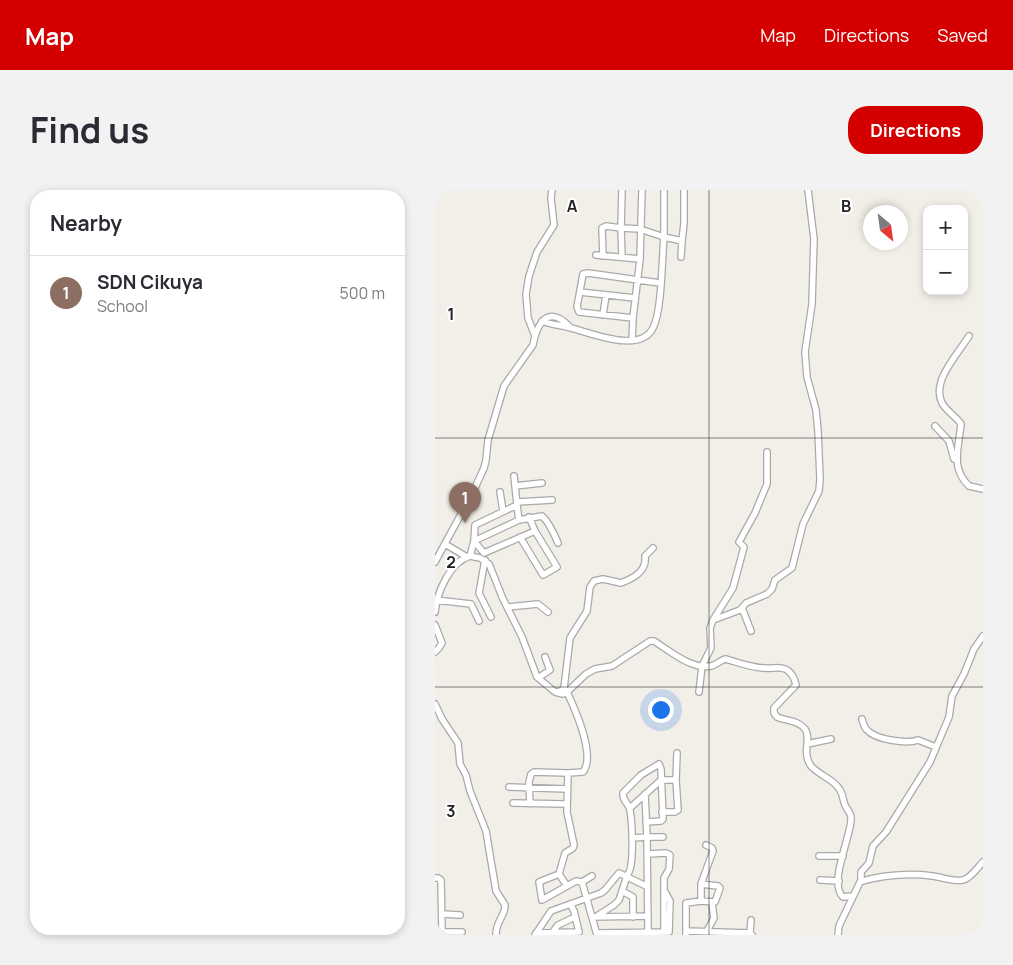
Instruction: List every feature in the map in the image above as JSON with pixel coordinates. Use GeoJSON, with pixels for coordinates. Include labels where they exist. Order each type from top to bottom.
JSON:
{"type":"FeatureCollection","features":[{"type":"Feature","properties":{"kind":"street"},"geometry":{"type":"LineString","coordinates":[[535,336],[528,318],[526,294],[537,252],[554,225],[551,198],[553,190]]}},
{"type":"Feature","properties":{"kind":"street"},"geometry":{"type":"LineString","coordinates":[[622,190],[622,256]]}},
{"type":"Feature","properties":{"kind":"street"},"geometry":{"type":"LineString","coordinates":[[632,340],[640,259],[641,190]]}},
{"type":"Feature","properties":{"kind":"street"},"geometry":{"type":"LineString","coordinates":[[435,562],[473,492],[483,468],[486,460],[488,440],[504,386],[529,352],[542,321],[613,339],[632,340],[646,337],[655,326],[665,237],[665,190]]}},
{"type":"Feature","properties":{"kind":"street"},"geometry":{"type":"LineString","coordinates":[[681,257],[684,190]]}},
{"type":"Feature","properties":{"kind":"street"},"geometry":{"type":"LineString","coordinates":[[713,620],[742,608],[746,603],[768,594],[775,580],[792,568],[803,524],[819,490],[819,431],[807,377],[805,352],[812,304],[814,239],[808,190]]}},
{"type":"Feature","properties":{"kind":"street"},"geometry":{"type":"LineString","coordinates":[[640,259],[600,255],[602,228],[606,226],[640,229],[682,240]]}},
{"type":"Feature","properties":{"kind":"street"},"geometry":{"type":"LineString","coordinates":[[633,318],[579,311],[577,307],[581,277],[585,273],[660,283]]}},
{"type":"Feature","properties":{"kind":"street"},"geometry":{"type":"LineString","coordinates":[[580,292],[635,298]]}},
{"type":"Feature","properties":{"kind":"street"},"geometry":{"type":"LineString","coordinates":[[603,315],[606,295]]}},
{"type":"Feature","properties":{"kind":"street"},"geometry":{"type":"LineString","coordinates":[[957,466],[961,424],[942,403],[941,392],[943,374],[969,336]]}},
{"type":"Feature","properties":{"kind":"street"},"geometry":{"type":"LineString","coordinates":[[935,426],[949,441],[957,466],[967,483],[973,488],[983,489]]}},
{"type":"Feature","properties":{"kind":"street"},"geometry":{"type":"LineString","coordinates":[[699,692],[702,666],[711,648],[710,628],[733,588],[744,547],[739,542],[755,513],[767,484],[767,452]]}},
{"type":"Feature","properties":{"kind":"street"},"geometry":{"type":"LineString","coordinates":[[514,476],[519,520]]}},
{"type":"Feature","properties":{"kind":"street"},"geometry":{"type":"LineString","coordinates":[[515,486],[542,483]]}},
{"type":"Feature","properties":{"kind":"street"},"geometry":{"type":"LineString","coordinates":[[500,492],[503,512]]}},
{"type":"Feature","properties":{"kind":"street"},"geometry":{"type":"LineString","coordinates":[[435,612],[436,600],[447,576],[469,556],[474,540],[475,525],[517,503],[552,500]]}},
{"type":"Feature","properties":{"kind":"street"},"geometry":{"type":"LineString","coordinates":[[474,540],[519,520],[542,516],[549,523],[558,543]]}},
{"type":"Feature","properties":{"kind":"street"},"geometry":{"type":"LineString","coordinates":[[520,537],[543,575],[557,567],[529,517]]}},
{"type":"Feature","properties":{"kind":"street"},"geometry":{"type":"LineString","coordinates":[[474,540],[484,553],[535,530]]}},
{"type":"Feature","properties":{"kind":"street"},"geometry":{"type":"LineString","coordinates":[[445,544],[469,556],[485,560],[493,572],[538,678],[555,692],[563,694],[567,692],[586,674],[595,669],[612,666],[650,641],[685,660],[702,666],[713,666],[725,659],[751,666],[763,668],[781,667],[788,670],[796,685],[774,708],[774,713],[777,717],[793,721],[804,728],[807,734],[806,758],[818,773],[840,789],[845,806],[851,816],[839,881],[839,892],[842,897],[852,896]]}},
{"type":"Feature","properties":{"kind":"street"},"geometry":{"type":"LineString","coordinates":[[555,692],[561,691],[564,688],[570,638],[587,611],[590,587],[594,581],[603,579],[621,583],[640,573],[646,565],[645,556],[653,548]]}},
{"type":"Feature","properties":{"kind":"street"},"geometry":{"type":"LineString","coordinates":[[485,560],[479,593],[491,617]]}},
{"type":"Feature","properties":{"kind":"street"},"geometry":{"type":"LineString","coordinates":[[436,600],[471,604],[479,621]]}},
{"type":"Feature","properties":{"kind":"street"},"geometry":{"type":"LineString","coordinates":[[507,608],[538,604],[548,612]]}},
{"type":"Feature","properties":{"kind":"street"},"geometry":{"type":"LineString","coordinates":[[742,608],[751,631]]}},
{"type":"Feature","properties":{"kind":"street"},"geometry":{"type":"LineString","coordinates":[[435,625],[441,643],[435,652]]}},
{"type":"Feature","properties":{"kind":"street"},"geometry":{"type":"LineString","coordinates":[[861,881],[861,871],[871,860],[873,846],[886,832],[930,762],[949,717],[952,696],[964,674],[974,649],[983,636]]}},
{"type":"Feature","properties":{"kind":"street"},"geometry":{"type":"LineString","coordinates":[[538,678],[550,670],[545,658]]}},
{"type":"Feature","properties":{"kind":"street"},"geometry":{"type":"LineString","coordinates":[[530,804],[530,775],[532,772],[583,772],[586,767],[587,759],[583,730],[567,692]]}},
{"type":"Feature","properties":{"kind":"street"},"geometry":{"type":"LineString","coordinates":[[435,704],[442,719],[458,743],[460,764],[467,775],[470,791],[486,831],[496,891],[505,905],[504,912],[496,926],[496,935]]}},
{"type":"Feature","properties":{"kind":"street"},"geometry":{"type":"LineString","coordinates":[[862,719],[866,730],[875,736],[905,742],[919,740],[936,747]]}},
{"type":"Feature","properties":{"kind":"street"},"geometry":{"type":"LineString","coordinates":[[807,744],[831,739]]}},
{"type":"Feature","properties":{"kind":"street"},"geometry":{"type":"LineString","coordinates":[[662,812],[675,812],[678,810],[677,753]]}},
{"type":"Feature","properties":{"kind":"street"},"geometry":{"type":"LineString","coordinates":[[595,916],[619,900],[630,870],[632,838],[630,808],[622,796],[623,793],[641,775],[659,764],[661,766],[662,820],[646,822]]}},
{"type":"Feature","properties":{"kind":"street"},"geometry":{"type":"LineString","coordinates":[[567,886],[559,874],[565,853],[573,848],[574,845],[567,812],[568,773]]}},
{"type":"Feature","properties":{"kind":"street"},"geometry":{"type":"LineString","coordinates":[[630,808],[661,780],[676,780]]}},
{"type":"Feature","properties":{"kind":"street"},"geometry":{"type":"LineString","coordinates":[[509,787],[567,788]]}},
{"type":"Feature","properties":{"kind":"street"},"geometry":{"type":"LineString","coordinates":[[645,794],[648,854],[646,886],[648,932]]}},
{"type":"Feature","properties":{"kind":"street"},"geometry":{"type":"LineString","coordinates":[[513,803],[567,804]]}},
{"type":"Feature","properties":{"kind":"street"},"geometry":{"type":"LineString","coordinates":[[632,838],[663,837]]}},
{"type":"Feature","properties":{"kind":"street"},"geometry":{"type":"LineString","coordinates":[[701,901],[701,884],[713,851],[713,849],[706,845]]}},
{"type":"Feature","properties":{"kind":"street"},"geometry":{"type":"LineString","coordinates":[[582,882],[595,916],[597,934],[664,932],[664,878],[669,868],[670,855],[666,852],[648,854]]}},
{"type":"Feature","properties":{"kind":"street"},"geometry":{"type":"LineString","coordinates":[[819,856],[843,856]]}},
{"type":"Feature","properties":{"kind":"street"},"geometry":{"type":"LineString","coordinates":[[838,935],[839,926],[861,881],[881,877],[927,875],[963,880],[983,862]]}},
{"type":"Feature","properties":{"kind":"street"},"geometry":{"type":"LineString","coordinates":[[536,934],[549,912],[587,899],[605,890],[619,872],[646,886]]}},
{"type":"Feature","properties":{"kind":"street"},"geometry":{"type":"LineString","coordinates":[[559,874],[539,882],[542,900],[576,881],[582,882],[592,876]]}},
{"type":"Feature","properties":{"kind":"street"},"geometry":{"type":"LineString","coordinates":[[435,878],[441,880],[442,932]]}},
{"type":"Feature","properties":{"kind":"street"},"geometry":{"type":"LineString","coordinates":[[820,880],[839,881]]}},
{"type":"Feature","properties":{"kind":"street"},"geometry":{"type":"LineString","coordinates":[[701,884],[720,887],[716,901],[712,903],[701,901],[686,903],[686,933],[707,931],[751,934],[751,920]]}},
{"type":"Feature","properties":{"kind":"street"},"geometry":{"type":"LineString","coordinates":[[622,891],[633,897],[633,917]]}},
{"type":"Feature","properties":{"kind":"street"},"geometry":{"type":"LineString","coordinates":[[707,931],[714,918],[712,903]]}},
{"type":"Feature","properties":{"kind":"street"},"geometry":{"type":"LineString","coordinates":[[536,934],[579,932],[570,904]]}},
{"type":"Feature","properties":{"kind":"street"},"geometry":{"type":"LineString","coordinates":[[442,914],[460,914]]}},
{"type":"Feature","properties":{"kind":"street"},"geometry":{"type":"LineString","coordinates":[[595,916],[648,916]]}},
{"type":"Feature","properties":{"kind":"street"},"geometry":{"type":"LineString","coordinates":[[552,934],[557,925],[575,917]]}},
{"type":"Feature","properties":{"kind":"street"},"geometry":{"type":"LineString","coordinates":[[435,932],[461,932]]}},
{"type":"Feature","properties":{"kind":"place","name":"SDN Cikuya"},"geometry":{"type":"Point","coordinates":[465,523]}}]}
